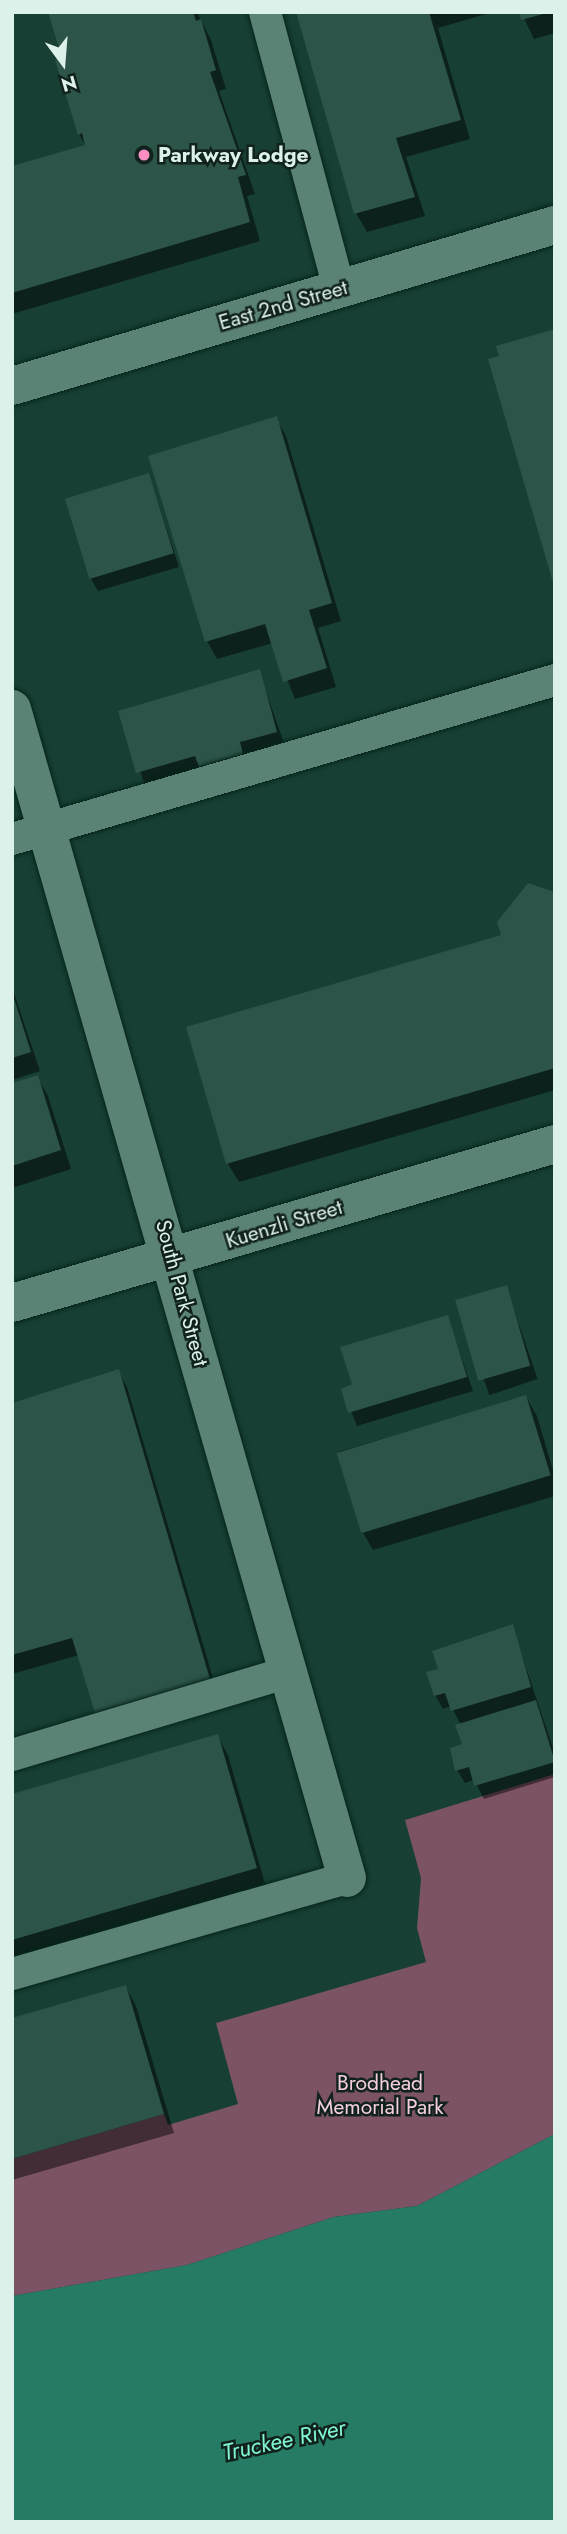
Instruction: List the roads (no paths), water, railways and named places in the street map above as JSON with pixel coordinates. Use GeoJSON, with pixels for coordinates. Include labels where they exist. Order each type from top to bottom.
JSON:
{"type":"FeatureCollection","features":[{"type":"Feature","properties":{"kind":"street","name":"East 2nd Street"},"geometry":{"type":"LineString","coordinates":[[12,386],[555,225]]}},
{"type":"Feature","properties":{"kind":"street","name":"South Park Street"},"geometry":{"type":"LineString","coordinates":[[12,709],[30,835],[172,1258],[286,1673],[347,1878]]}},
{"type":"Feature","properties":{"kind":"street","name":"Kuenzli Street"},"geometry":{"type":"LineString","coordinates":[[12,1303],[555,1144]]}},
{"type":"Feature","properties":{"kind":"lane"},"geometry":{"type":"LineString","coordinates":[[265,12],[339,289]]}},
{"type":"Feature","properties":{"kind":"lane"},"geometry":{"type":"LineString","coordinates":[[30,835],[555,680]]}},
{"type":"Feature","properties":{"kind":"lane"},"geometry":{"type":"LineString","coordinates":[[12,1755],[286,1673]]}},
{"type":"Feature","properties":{"kind":"lane"},"geometry":{"type":"LineString","coordinates":[[12,1974],[347,1878]]}},
{"type":"Feature","properties":{"kind":"water","name":"Truckee River"},"geometry":{"type":"Polygon","coordinates":[[[555,2134],[555,2522],[12,2522],[12,2296],[187,2265],[334,2217],[417,2206],[555,2134]]]}},
{"type":"Feature","properties":{"kind":"place","name":"Parkway Lodge"},"geometry":{"type":"Point","coordinates":[144,155]}},
{"type":"Feature","properties":{"kind":"park label","name":"Brodhead Memorial Park"},"geometry":{"type":"Point","coordinates":[380,2095]}}]}
